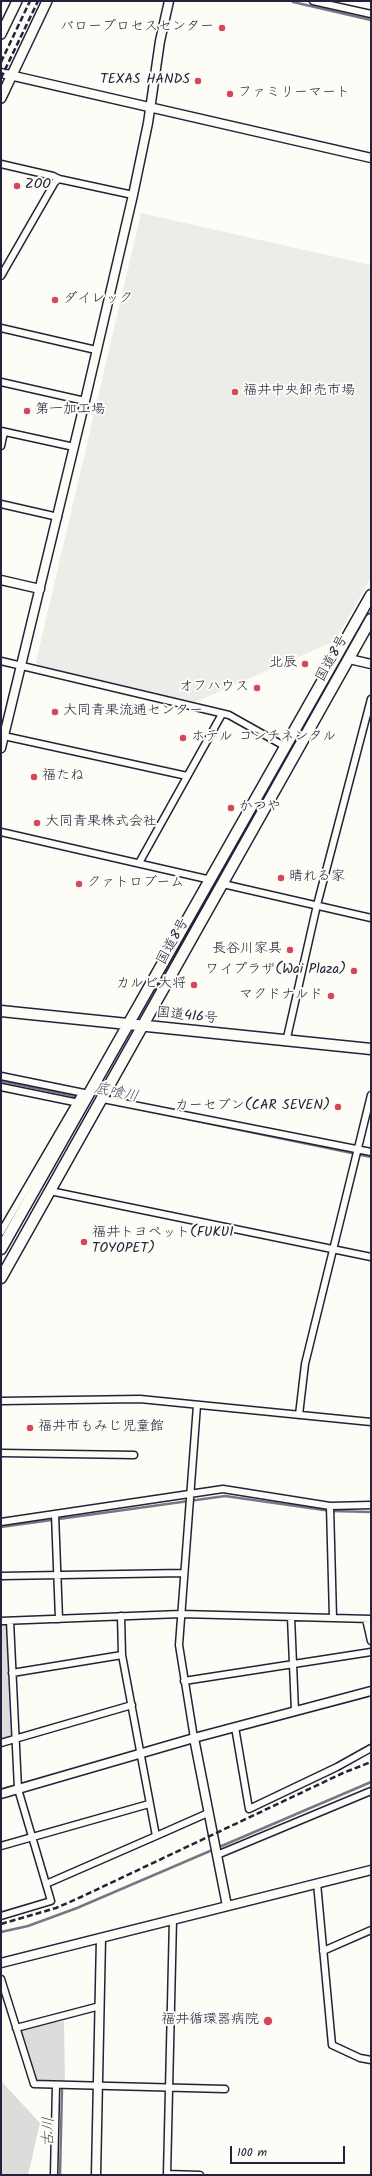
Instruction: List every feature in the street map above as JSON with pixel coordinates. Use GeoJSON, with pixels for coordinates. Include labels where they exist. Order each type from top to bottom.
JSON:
{"type":"FeatureCollection","features":[{"type":"Feature","properties":{"kind":"highway","name":"国道8号"},"geometry":{"type":"LineString","coordinates":[[1,1249],[80,1103],[128,1025],[371,595]]}},
{"type":"Feature","properties":{"kind":"highway","name":"国道8号"},"geometry":{"type":"LineString","coordinates":[[1,1278],[103,1099],[371,619]]}},
{"type":"Feature","properties":{"kind":"highway","name":"国道416号"},"geometry":{"type":"LineString","coordinates":[[1,1011],[286,1042],[371,1049]]}},
{"type":"Feature","properties":{"kind":"main road"},"geometry":{"type":"LineString","coordinates":[[1,34],[17,1]]}},
{"type":"Feature","properties":{"kind":"main road"},"geometry":{"type":"LineString","coordinates":[[1,98],[47,1]]}},
{"type":"Feature","properties":{"kind":"street"},"geometry":{"type":"LineString","coordinates":[[1,748],[58,517],[133,195],[150,107],[160,41],[169,1]]}},
{"type":"Feature","properties":{"kind":"street"},"geometry":{"type":"LineString","coordinates":[[313,1],[371,14]]}},
{"type":"Feature","properties":{"kind":"street"},"geometry":{"type":"LineString","coordinates":[[1,73],[371,158]]}},
{"type":"Feature","properties":{"kind":"street"},"geometry":{"type":"LineString","coordinates":[[1,164],[53,176],[59,179],[133,195]]}},
{"type":"Feature","properties":{"kind":"street"},"geometry":{"type":"LineString","coordinates":[[1,276],[55,182],[59,179]]}},
{"type":"Feature","properties":{"kind":"street"},"geometry":{"type":"LineString","coordinates":[[1,328],[96,350]]}},
{"type":"Feature","properties":{"kind":"street"},"geometry":{"type":"LineString","coordinates":[[1,382],[85,401]]}},
{"type":"Feature","properties":{"kind":"street"},"geometry":{"type":"LineString","coordinates":[[1,446],[3,432],[74,448]]}},
{"type":"Feature","properties":{"kind":"street"},"geometry":{"type":"LineString","coordinates":[[1,504],[58,517]]}},
{"type":"Feature","properties":{"kind":"street"},"geometry":{"type":"LineString","coordinates":[[1,580],[40,589]]}},
{"type":"Feature","properties":{"kind":"street"},"geometry":{"type":"LineString","coordinates":[[349,659],[371,664]]}},
{"type":"Feature","properties":{"kind":"street"},"geometry":{"type":"LineString","coordinates":[[1,661],[229,715],[286,747]]}},
{"type":"Feature","properties":{"kind":"street"},"geometry":{"type":"LineString","coordinates":[[286,1042],[317,905],[371,698]]}},
{"type":"Feature","properties":{"kind":"street"},"geometry":{"type":"LineString","coordinates":[[139,863],[222,714]]}},
{"type":"Feature","properties":{"kind":"street"},"geometry":{"type":"LineString","coordinates":[[4,736],[187,776]]}},
{"type":"Feature","properties":{"kind":"street"},"geometry":{"type":"LineString","coordinates":[[1,832],[211,880]]}},
{"type":"Feature","properties":{"kind":"street"},"geometry":{"type":"LineString","coordinates":[[222,884],[371,918]]}},
{"type":"Feature","properties":{"kind":"street"},"geometry":{"type":"LineString","coordinates":[[1,1076],[86,1093]]}},
{"type":"Feature","properties":{"kind":"street"},"geometry":{"type":"LineString","coordinates":[[1,1087],[80,1103],[1,1232]]}},
{"type":"Feature","properties":{"kind":"street"},"geometry":{"type":"LineString","coordinates":[[299,1415],[305,1364],[371,1095]]}},
{"type":"Feature","properties":{"kind":"street"},"geometry":{"type":"LineString","coordinates":[[103,1099],[371,1152]]}},
{"type":"Feature","properties":{"kind":"street"},"geometry":{"type":"LineString","coordinates":[[50,1191],[371,1257]]}},
{"type":"Feature","properties":{"kind":"street"},"geometry":{"type":"LineString","coordinates":[[1,1401],[140,1399],[371,1422]]}},
{"type":"Feature","properties":{"kind":"street"},"geometry":{"type":"LineString","coordinates":[[197,1405],[179,1655],[227,1906]]}},
{"type":"Feature","properties":{"kind":"street"},"geometry":{"type":"LineString","coordinates":[[1,1453],[134,1455]]}},
{"type":"Feature","properties":{"kind":"street"},"geometry":{"type":"LineString","coordinates":[[1,1522],[223,1489],[330,1506],[371,1506]]}},
{"type":"Feature","properties":{"kind":"street"},"geometry":{"type":"LineString","coordinates":[[330,1506],[332,1618]]}},
{"type":"Feature","properties":{"kind":"street"},"geometry":{"type":"LineString","coordinates":[[55,1514],[60,1619]]}},
{"type":"Feature","properties":{"kind":"street"},"geometry":{"type":"LineString","coordinates":[[1,1576],[184,1573]]}},
{"type":"Feature","properties":{"kind":"street"},"geometry":{"type":"LineString","coordinates":[[1,1621],[181,1614],[368,1619],[371,1641]]}},
{"type":"Feature","properties":{"kind":"street"},"geometry":{"type":"LineString","coordinates":[[121,1616],[122,1655],[156,1836]]}},
{"type":"Feature","properties":{"kind":"street"},"geometry":{"type":"LineString","coordinates":[[291,1617],[295,1711]]}},
{"type":"Feature","properties":{"kind":"street"},"geometry":{"type":"LineString","coordinates":[[1,1916],[51,1901],[31,1838],[18,1789],[10,1621]]}},
{"type":"Feature","properties":{"kind":"street"},"geometry":{"type":"LineString","coordinates":[[184,1681],[371,1652]]}},
{"type":"Feature","properties":{"kind":"street"},"geometry":{"type":"LineString","coordinates":[[12,1674],[122,1655]]}},
{"type":"Feature","properties":{"kind":"street"},"geometry":{"type":"LineString","coordinates":[[1,1794],[194,1738],[371,1691]]}},
{"type":"Feature","properties":{"kind":"street"},"geometry":{"type":"LineString","coordinates":[[1,1743],[132,1704]]}},
{"type":"Feature","properties":{"kind":"street"},"geometry":{"type":"LineString","coordinates":[[235,1727],[249,1809],[337,1767],[371,1748]]}},
{"type":"Feature","properties":{"kind":"street"},"geometry":{"type":"LineString","coordinates":[[217,1855],[371,1791]]}},
{"type":"Feature","properties":{"kind":"street"},"geometry":{"type":"LineString","coordinates":[[1,1846],[149,1804]]}},
{"type":"Feature","properties":{"kind":"street"},"geometry":{"type":"LineString","coordinates":[[46,1884],[208,1813]]}},
{"type":"Feature","properties":{"kind":"street"},"geometry":{"type":"LineString","coordinates":[[1,1963],[371,1870]]}},
{"type":"Feature","properties":{"kind":"street"},"geometry":{"type":"LineString","coordinates":[[317,1883],[332,2044],[360,2058],[371,2060]]}},
{"type":"Feature","properties":{"kind":"street"},"geometry":{"type":"LineString","coordinates":[[172,1919],[167,2174],[200,2175]]}},
{"type":"Feature","properties":{"kind":"street"},"geometry":{"type":"LineString","coordinates":[[324,1951],[371,1930]]}},
{"type":"Feature","properties":{"kind":"street"},"geometry":{"type":"LineString","coordinates":[[96,2175],[101,1938]]}},
{"type":"Feature","properties":{"kind":"street"},"geometry":{"type":"LineString","coordinates":[[1,1979],[34,2084],[225,2088]]}},
{"type":"Feature","properties":{"kind":"street"},"geometry":{"type":"LineString","coordinates":[[16,2028],[100,2006]]}},
{"type":"Feature","properties":{"kind":"street"},"geometry":{"type":"LineString","coordinates":[[54,2175],[56,2085]]}},
{"type":"Feature","properties":{"kind":"shaded area","name":"福井中央卸売市場"},"geometry":{"type":"Polygon","coordinates":[[[141,213],[371,265],[371,578],[335,641],[193,703],[38,666],[36,662],[141,213]]]}},
{"type":"Feature","properties":{"kind":"shaded area"},"geometry":{"type":"Polygon","coordinates":[[[1,1621],[10,1621],[15,1739],[1,1743],[1,1621]]]}},
{"type":"Feature","properties":{"kind":"shaded area"},"geometry":{"type":"Polygon","coordinates":[[[64,2021],[65,2082],[34,2084],[18,2027],[64,2021]]]}},
{"type":"Feature","properties":{"kind":"shaded area"},"geometry":{"type":"Polygon","coordinates":[[[1,2081],[40,2123],[28,2175],[1,2175],[1,2081]]]}},
{"type":"Feature","properties":{"kind":"waterway"},"geometry":{"type":"LineString","coordinates":[[293,2],[371,20]]}},
{"type":"Feature","properties":{"kind":"waterway","name":"底喰川"},"geometry":{"type":"LineString","coordinates":[[1,1081],[79,1097]]}},
{"type":"Feature","properties":{"kind":"waterway"},"geometry":{"type":"LineString","coordinates":[[105,1102],[371,1157]]}},
{"type":"Feature","properties":{"kind":"waterway"},"geometry":{"type":"LineString","coordinates":[[1,1527],[225,1496],[331,1511],[371,1512]]}},
{"type":"Feature","properties":{"kind":"waterway"},"geometry":{"type":"LineString","coordinates":[[1,1932],[28,1926],[77,1908],[371,1782]]}},
{"type":"Feature","properties":{"kind":"waterway","name":"古川"},"geometry":{"type":"LineString","coordinates":[[60,2175],[62,2090]]}},
{"type":"Feature","properties":{"kind":"railway"},"geometry":{"type":"LineString","coordinates":[[1,62],[30,1]]}},
{"type":"Feature","properties":{"kind":"railway"},"geometry":{"type":"LineString","coordinates":[[1,78],[38,1]]}},
{"type":"Feature","properties":{"kind":"railway"},"geometry":{"type":"LineString","coordinates":[[1,1924],[56,1908],[343,1773],[371,1762]]}},
{"type":"Feature","properties":{"kind":"place","name":"バロープロセスセンター"},"geometry":{"type":"Point","coordinates":[222,28]}},
{"type":"Feature","properties":{"kind":"place","name":"TEXAS HANDS"},"geometry":{"type":"Point","coordinates":[198,81]}},
{"type":"Feature","properties":{"kind":"place","name":"ファミリーマート"},"geometry":{"type":"Point","coordinates":[230,94]}},
{"type":"Feature","properties":{"kind":"place","name":"ZOO"},"geometry":{"type":"Point","coordinates":[17,186]}},
{"type":"Feature","properties":{"kind":"place","name":"ダイレック"},"geometry":{"type":"Point","coordinates":[55,300]}},
{"type":"Feature","properties":{"kind":"place","name":"福井中央卸売市場"},"geometry":{"type":"Point","coordinates":[235,392]}},
{"type":"Feature","properties":{"kind":"place","name":"第一加工場"},"geometry":{"type":"Point","coordinates":[27,411]}},
{"type":"Feature","properties":{"kind":"place","name":"北辰"},"geometry":{"type":"Point","coordinates":[305,664]}},
{"type":"Feature","properties":{"kind":"place","name":"オフハウス"},"geometry":{"type":"Point","coordinates":[257,688]}},
{"type":"Feature","properties":{"kind":"place","name":"大同青果流通センター"},"geometry":{"type":"Point","coordinates":[55,712]}},
{"type":"Feature","properties":{"kind":"place","name":"ホテル コンチネンタル"},"geometry":{"type":"Point","coordinates":[183,738]}},
{"type":"Feature","properties":{"kind":"place","name":"福たね"},"geometry":{"type":"Point","coordinates":[34,777]}},
{"type":"Feature","properties":{"kind":"place","name":"かつや"},"geometry":{"type":"Point","coordinates":[231,808]}},
{"type":"Feature","properties":{"kind":"place","name":"大同青果株式会社"},"geometry":{"type":"Point","coordinates":[37,823]}},
{"type":"Feature","properties":{"kind":"place","name":"晴れる家"},"geometry":{"type":"Point","coordinates":[281,878]}},
{"type":"Feature","properties":{"kind":"place","name":"クァトロブーム"},"geometry":{"type":"Point","coordinates":[79,884]}},
{"type":"Feature","properties":{"kind":"place","name":"長谷川家具"},"geometry":{"type":"Point","coordinates":[290,950]}},
{"type":"Feature","properties":{"kind":"place","name":"ワイプラザ(Wai Plaza)"},"geometry":{"type":"Point","coordinates":[354,971]}},
{"type":"Feature","properties":{"kind":"place","name":"カルビ大将"},"geometry":{"type":"Point","coordinates":[194,985]}},
{"type":"Feature","properties":{"kind":"place","name":"マクドナルド"},"geometry":{"type":"Point","coordinates":[331,996]}},
{"type":"Feature","properties":{"kind":"place","name":"カーセブン(CAR SEVEN)"},"geometry":{"type":"Point","coordinates":[338,1107]}},
{"type":"Feature","properties":{"kind":"place","name":"福井トヨペット(FUKUI TOYOPET)"},"geometry":{"type":"Point","coordinates":[84,1242]}},
{"type":"Feature","properties":{"kind":"place","name":"福井市もみじ児童館"},"geometry":{"type":"Point","coordinates":[30,1428]}},
{"type":"Feature","properties":{"kind":"place","name":"福井循環器病院"},"geometry":{"type":"Point","coordinates":[268,2021]}}]}
